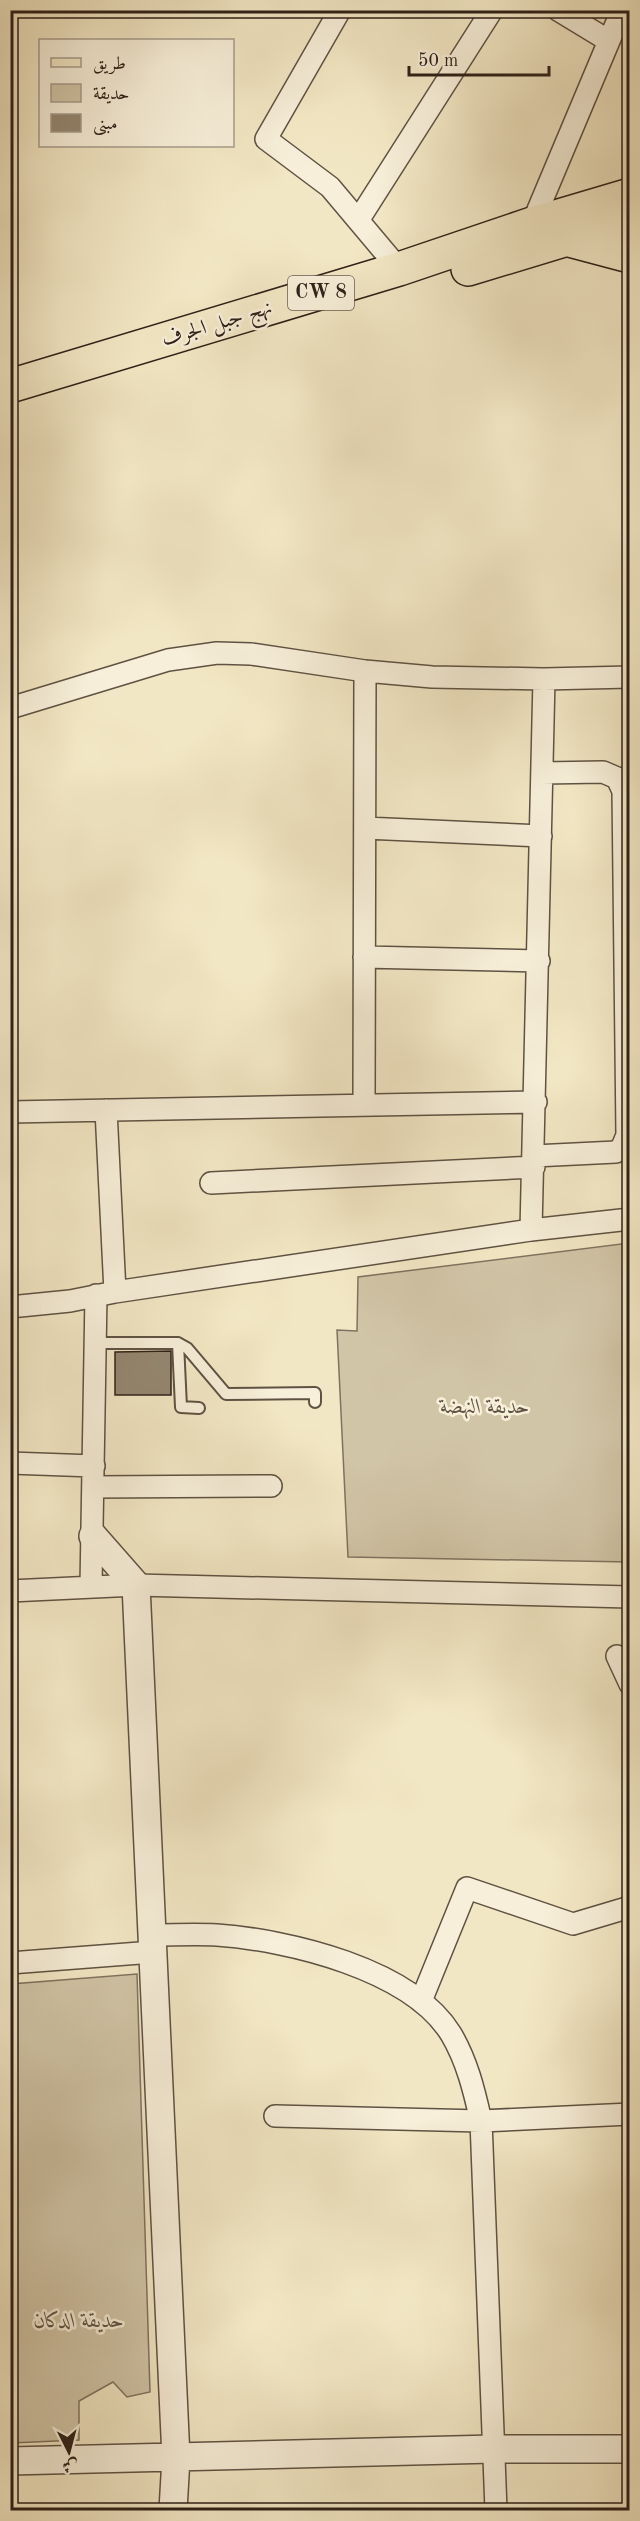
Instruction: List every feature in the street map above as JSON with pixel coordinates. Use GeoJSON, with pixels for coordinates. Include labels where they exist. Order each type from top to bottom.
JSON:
{"type":"FeatureCollection","features":[{"type":"Feature","properties":{"kind":"main road","name":"نهج جبل الجرف"},"geometry":{"type":"LineString","coordinates":[[10,386],[399,269],[532,224],[630,195]]}},
{"type":"Feature","properties":{"kind":"main road","name":"نهج جبل الجرف"},"geometry":{"type":"LineString","coordinates":[[10,410],[630,220]]}},
{"type":"Feature","properties":{"kind":"main road"},"geometry":{"type":"LineString","coordinates":[[566,238],[630,256]]}},
{"type":"Feature","properties":{"kind":"street"},"geometry":{"type":"LineString","coordinates":[[340,10],[266,140],[330,187],[399,269]]}},
{"type":"Feature","properties":{"kind":"street"},"geometry":{"type":"LineString","coordinates":[[359,219],[492,10]]}},
{"type":"Feature","properties":{"kind":"street"},"geometry":{"type":"LineString","coordinates":[[558,10],[609,41]]}},
{"type":"Feature","properties":{"kind":"street"},"geometry":{"type":"LineString","coordinates":[[532,224],[622,10]]}},
{"type":"Feature","properties":{"kind":"street"},"geometry":{"type":"LineString","coordinates":[[10,708],[168,660],[199,655],[251,654],[365,671],[432,677],[544,679],[630,676]]}},
{"type":"Feature","properties":{"kind":"street"},"geometry":{"type":"LineString","coordinates":[[364,1105],[365,671]]}},
{"type":"Feature","properties":{"kind":"street"},"geometry":{"type":"LineString","coordinates":[[531,1230],[536,1102],[544,679]]}},
{"type":"Feature","properties":{"kind":"street"},"geometry":{"type":"LineString","coordinates":[[211,1183],[534,1161],[616,1152],[622,1147],[627,1135],[623,791],[617,778],[603,772],[542,773]]}},
{"type":"Feature","properties":{"kind":"street"},"geometry":{"type":"LineString","coordinates":[[365,828],[541,836]]}},
{"type":"Feature","properties":{"kind":"street"},"geometry":{"type":"LineString","coordinates":[[364,957],[539,961]]}},
{"type":"Feature","properties":{"kind":"street"},"geometry":{"type":"LineString","coordinates":[[10,1112],[536,1102]]}},
{"type":"Feature","properties":{"kind":"street"},"geometry":{"type":"LineString","coordinates":[[92,1586],[96,1343],[106,1294],[106,1110]]}},
{"type":"Feature","properties":{"kind":"street"},"geometry":{"type":"LineString","coordinates":[[10,1307],[31,1306],[531,1230],[630,1219]]}},
{"type":"Feature","properties":{"kind":"street"},"geometry":{"type":"LineString","coordinates":[[10,1463],[94,1476],[271,1486]]}},
{"type":"Feature","properties":{"kind":"street"},"geometry":{"type":"LineString","coordinates":[[93,1536],[136,1585],[176,2458],[173,2511]]}},
{"type":"Feature","properties":{"kind":"street"},"geometry":{"type":"LineString","coordinates":[[10,1591],[136,1585],[630,1597]]}},
{"type":"Feature","properties":{"kind":"street"},"geometry":{"type":"LineString","coordinates":[[617,1656],[630,1684]]}},
{"type":"Feature","properties":{"kind":"street"},"geometry":{"type":"LineString","coordinates":[[421,2001],[467,1888],[573,1924],[630,1907]]}},
{"type":"Feature","properties":{"kind":"street"},"geometry":{"type":"LineString","coordinates":[[10,1964],[217,1935],[261,1941],[316,1953],[373,1972],[421,2001],[450,2033],[471,2077],[480,2121],[495,2511]]}},
{"type":"Feature","properties":{"kind":"street"},"geometry":{"type":"LineString","coordinates":[[275,2116],[480,2121],[630,2114]]}},
{"type":"Feature","properties":{"kind":"street"},"geometry":{"type":"LineString","coordinates":[[10,2461],[493,2449],[630,2448]]}},
{"type":"Feature","properties":{"kind":"lane"},"geometry":{"type":"LineString","coordinates":[[96,1343],[178,1343],[187,1348],[226,1394],[315,1393],[315,1402]]}},
{"type":"Feature","properties":{"kind":"lane"},"geometry":{"type":"LineString","coordinates":[[178,1343],[181,1407],[199,1407]]}},
{"type":"Feature","properties":{"kind":"green space","name":"حديقة النهضة"},"geometry":{"type":"Polygon","coordinates":[[[629,1243],[629,1562],[348,1557],[337,1330],[357,1331],[358,1277],[629,1243]]]}},
{"type":"Feature","properties":{"kind":"green space","name":"حديقة الدكان"},"geometry":{"type":"Polygon","coordinates":[[[137,1974],[150,2392],[127,2397],[113,2382],[79,2401],[79,2440],[11,2443],[11,1984],[137,1974]]]}},
{"type":"Feature","properties":{"kind":"building"},"geometry":{"type":"Polygon","coordinates":[[[171,1351],[171,1395],[115,1395],[115,1352],[171,1351]]]}}]}
